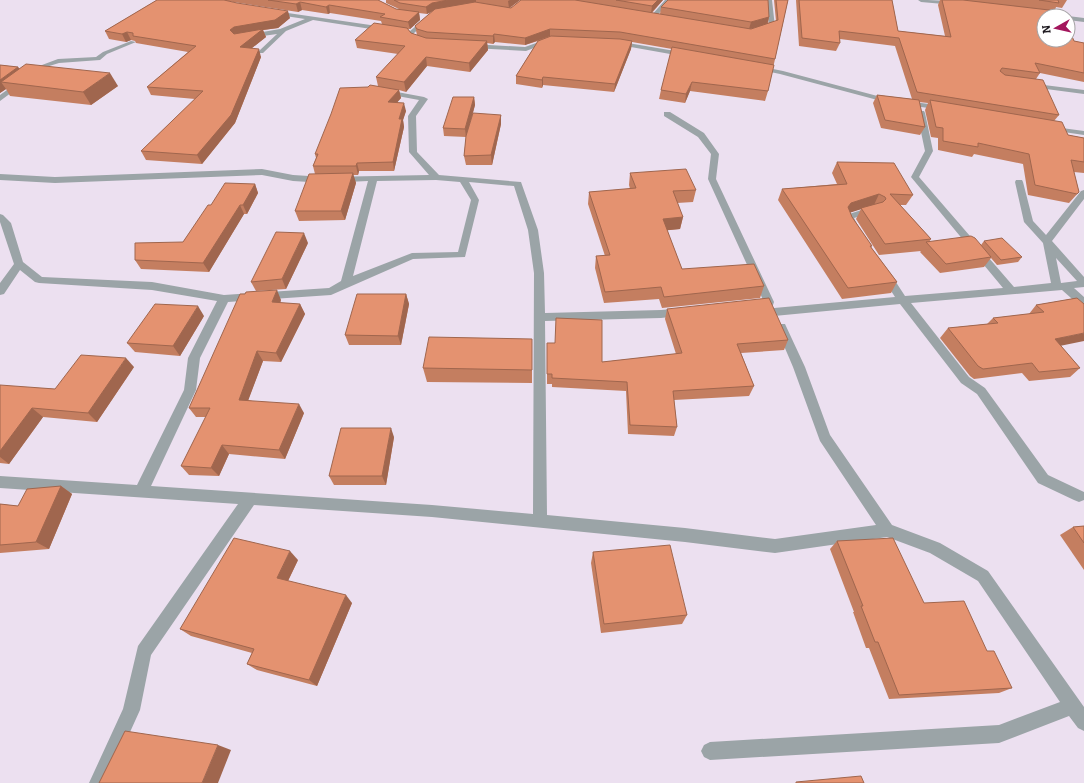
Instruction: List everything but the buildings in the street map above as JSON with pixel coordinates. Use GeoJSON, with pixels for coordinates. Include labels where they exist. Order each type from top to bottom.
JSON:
{"type":"FeatureCollection","features":[{"type":"Feature","properties":{"kind":"street"},"geometry":{"type":"LineString","coordinates":[[653,17],[668,0]]}},
{"type":"Feature","properties":{"kind":"street"},"geometry":{"type":"LineString","coordinates":[[754,32],[772,27],[769,0]]}},
{"type":"Feature","properties":{"kind":"street"},"geometry":{"type":"LineString","coordinates":[[921,0],[962,4]]}},
{"type":"Feature","properties":{"kind":"street"},"geometry":{"type":"LineString","coordinates":[[269,12],[388,30]]}},
{"type":"Feature","properties":{"kind":"street"},"geometry":{"type":"LineString","coordinates":[[410,35],[431,16],[421,17]]}},
{"type":"Feature","properties":{"kind":"street"},"geometry":{"type":"LineString","coordinates":[[645,16],[660,19]]}},
{"type":"Feature","properties":{"kind":"street"},"geometry":{"type":"LineString","coordinates":[[243,37],[284,30],[312,18]]}},
{"type":"Feature","properties":{"kind":"street"},"geometry":{"type":"LineString","coordinates":[[1081,19],[1084,27]]}},
{"type":"Feature","properties":{"kind":"street"},"geometry":{"type":"LineString","coordinates":[[261,52],[284,30]]}},
{"type":"Feature","properties":{"kind":"street"},"geometry":{"type":"LineString","coordinates":[[465,45],[526,49],[550,40],[558,40]]}},
{"type":"Feature","properties":{"kind":"street"},"geometry":{"type":"LineString","coordinates":[[0,99],[44,66],[58,61],[98,59],[105,53],[133,42]]}},
{"type":"Feature","properties":{"kind":"street"},"geometry":{"type":"LineString","coordinates":[[612,43],[696,57]]}},
{"type":"Feature","properties":{"kind":"street"},"geometry":{"type":"LineString","coordinates":[[750,66],[781,72],[885,100],[948,109]]}},
{"type":"Feature","properties":{"kind":"street"},"geometry":{"type":"LineString","coordinates":[[1023,84],[1084,92]]}},
{"type":"Feature","properties":{"kind":"street"},"geometry":{"type":"LineString","coordinates":[[374,89],[424,100],[412,116],[413,152],[436,177]]}},
{"type":"Feature","properties":{"kind":"street"},"geometry":{"type":"LineString","coordinates":[[919,105],[929,151],[915,177],[1012,291]]}},
{"type":"Feature","properties":{"kind":"street"},"geometry":{"type":"LineString","coordinates":[[667,114],[701,135],[714,154],[712,179],[799,367],[824,437],[887,530]]}},
{"type":"Feature","properties":{"kind":"street"},"geometry":{"type":"LineString","coordinates":[[1046,127],[1084,133]]}},
{"type":"Feature","properties":{"kind":"street"},"geometry":{"type":"LineString","coordinates":[[0,177],[55,180],[262,172],[293,178],[325,180],[436,177],[518,184],[533,230],[539,273],[540,521]]}},
{"type":"Feature","properties":{"kind":"street"},"geometry":{"type":"LineString","coordinates":[[346,283],[373,179]]}},
{"type":"Feature","properties":{"kind":"street"},"geometry":{"type":"LineString","coordinates":[[0,217],[6,223],[19,264],[40,280],[152,286],[224,299],[331,291],[346,283],[412,256],[462,255],[475,200],[463,180]]}},
{"type":"Feature","properties":{"kind":"street"},"geometry":{"type":"LineString","coordinates":[[1019,182],[1029,222],[1084,284]]}},
{"type":"Feature","properties":{"kind":"street"},"geometry":{"type":"LineString","coordinates":[[1047,241],[1084,193]]}},
{"type":"Feature","properties":{"kind":"street"},"geometry":{"type":"LineString","coordinates":[[862,239],[853,227],[849,217],[874,209]]}},
{"type":"Feature","properties":{"kind":"street"},"geometry":{"type":"LineString","coordinates":[[1047,241],[1060,286],[1084,303]]}},
{"type":"Feature","properties":{"kind":"street"},"geometry":{"type":"LineString","coordinates":[[0,291],[19,264]]}},
{"type":"Feature","properties":{"kind":"street"},"geometry":{"type":"LineString","coordinates":[[878,264],[903,301],[965,380],[981,391],[1043,479],[1079,496]]}},
{"type":"Feature","properties":{"kind":"street"},"geometry":{"type":"LineString","coordinates":[[754,304],[772,307],[903,301],[1084,284]]}},
{"type":"Feature","properties":{"kind":"street"},"geometry":{"type":"LineString","coordinates":[[141,492],[190,390],[194,358],[224,299]]}},
{"type":"Feature","properties":{"kind":"street"},"geometry":{"type":"LineString","coordinates":[[538,317],[661,314],[692,311]]}},
{"type":"Feature","properties":{"kind":"street"},"geometry":{"type":"LineString","coordinates":[[0,482],[432,511],[775,546],[887,530],[935,548],[984,576],[1084,722]]}},
{"type":"Feature","properties":{"kind":"street"},"geometry":{"type":"LineString","coordinates":[[98,783],[131,710],[144,652],[250,499]]}},
{"type":"Feature","properties":{"kind":"street"},"geometry":{"type":"LineString","coordinates":[[710,751],[999,734],[1072,706]]}}]}
